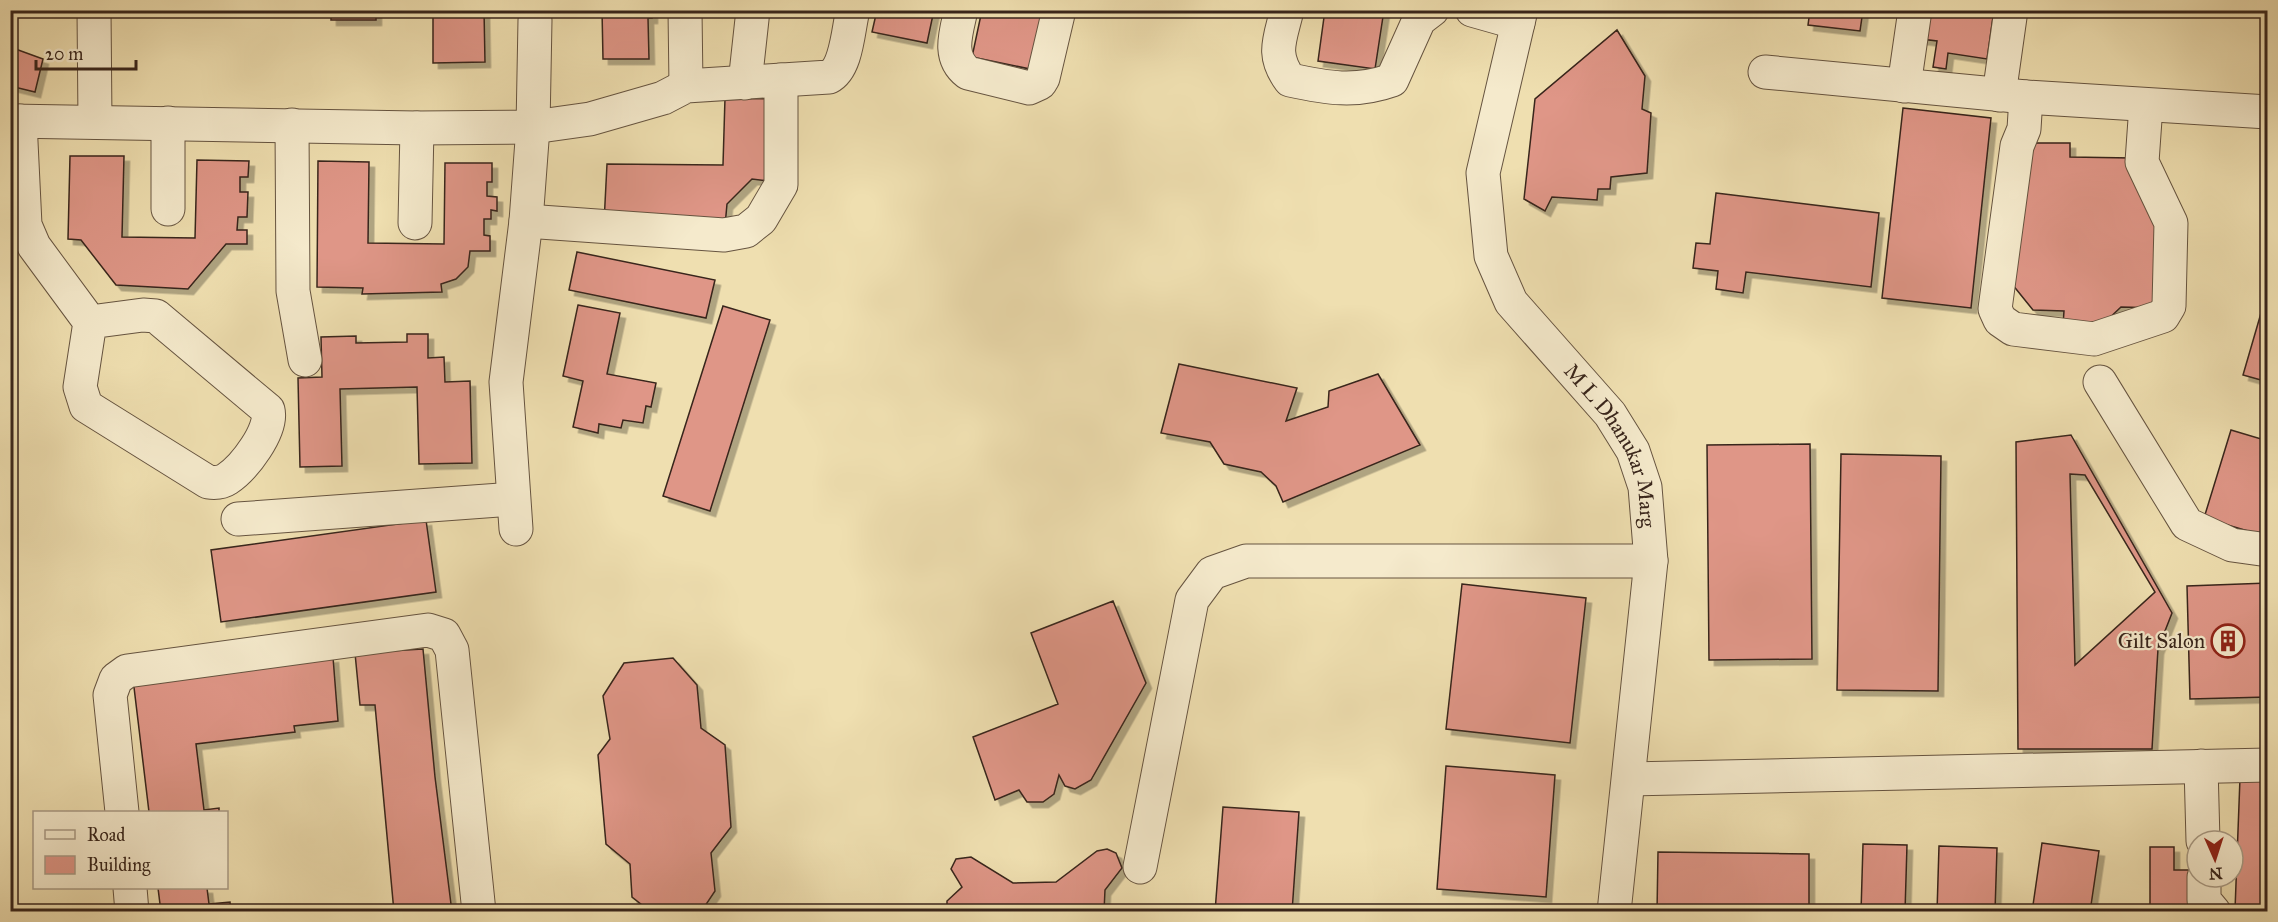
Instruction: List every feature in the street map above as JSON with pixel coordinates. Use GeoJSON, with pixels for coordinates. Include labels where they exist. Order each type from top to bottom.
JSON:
{"type":"FeatureCollection","features":[{"type":"Feature","properties":{"kind":"street"},"geometry":{"type":"LineString","coordinates":[[94,10],[95,122]]}},
{"type":"Feature","properties":{"kind":"street"},"geometry":{"type":"LineString","coordinates":[[686,10],[686,86]]}},
{"type":"Feature","properties":{"kind":"street"},"geometry":{"type":"LineString","coordinates":[[745,83],[753,10]]}},
{"type":"Feature","properties":{"kind":"street"},"geometry":{"type":"LineString","coordinates":[[90,322],[156,316],[268,410],[268,424],[264,437],[230,477],[218,483],[208,482],[86,406],[80,387],[90,322],[34,246],[25,225],[15,121],[417,128],[533,127],[590,119],[663,98],[686,86],[829,77],[836,73],[853,10]]}},
{"type":"Feature","properties":{"kind":"street"},"geometry":{"type":"LineString","coordinates":[[961,10],[954,45],[960,67],[968,73],[1029,88],[1040,83],[1044,78],[1059,10]]}},
{"type":"Feature","properties":{"kind":"street"},"geometry":{"type":"LineString","coordinates":[[1287,10],[1278,46],[1279,65],[1290,80],[1328,88],[1370,88],[1392,80],[1419,20],[1432,10]]}},
{"type":"Feature","properties":{"kind":"street"},"geometry":{"type":"LineString","coordinates":[[1472,10],[1520,16]]}},
{"type":"Feature","properties":{"kind":"street"},"geometry":{"type":"LineString","coordinates":[[1904,86],[1915,10]]}},
{"type":"Feature","properties":{"kind":"street"},"geometry":{"type":"LineString","coordinates":[[2011,10],[2012,96],[2024,129],[2017,146],[1995,309],[2000,320],[2013,330],[2094,339],[2163,316],[2169,306],[2171,224],[2142,162],[2146,105]]}},
{"type":"Feature","properties":{"kind":"street","name":"M L Dhanukar Marg"},"geometry":{"type":"LineString","coordinates":[[1520,16],[1483,173],[1491,256],[1511,302],[1610,414],[1633,450],[1645,487],[1651,561],[1614,912]]}},
{"type":"Feature","properties":{"kind":"street"},"geometry":{"type":"LineString","coordinates":[[238,519],[514,514],[506,382],[526,221],[533,127],[535,21]]}},
{"type":"Feature","properties":{"kind":"street"},"geometry":{"type":"LineString","coordinates":[[1765,72],[2012,96],[2268,112]]}},
{"type":"Feature","properties":{"kind":"street"},"geometry":{"type":"LineString","coordinates":[[526,221],[724,235],[747,231],[761,219],[781,185],[781,80]]}},
{"type":"Feature","properties":{"kind":"street"},"geometry":{"type":"LineString","coordinates":[[168,123],[168,209]]}},
{"type":"Feature","properties":{"kind":"street"},"geometry":{"type":"LineString","coordinates":[[292,125],[293,291],[305,360]]}},
{"type":"Feature","properties":{"kind":"street"},"geometry":{"type":"LineString","coordinates":[[415,223],[417,128]]}},
{"type":"Feature","properties":{"kind":"street"},"geometry":{"type":"LineString","coordinates":[[2100,382],[2187,524],[2232,545],[2268,550]]}},
{"type":"Feature","properties":{"kind":"street"},"geometry":{"type":"LineString","coordinates":[[1140,867],[1192,600],[1212,573],[1246,561],[1651,561]]}},
{"type":"Feature","properties":{"kind":"street"},"geometry":{"type":"LineString","coordinates":[[122,811],[110,695],[116,679],[127,671],[428,630],[444,635],[452,650],[479,912]]}},
{"type":"Feature","properties":{"kind":"street"},"geometry":{"type":"LineString","coordinates":[[1629,778],[2268,765]]}},
{"type":"Feature","properties":{"kind":"street"},"geometry":{"type":"LineString","coordinates":[[2201,766],[2203,829]]}},
{"type":"Feature","properties":{"kind":"street"},"geometry":{"type":"LineString","coordinates":[[130,889],[132,912]]}},
{"type":"Feature","properties":{"kind":"street"},"geometry":{"type":"LineString","coordinates":[[2205,889],[2205,900],[2214,912]]}},
{"type":"Feature","properties":{"kind":"building"},"geometry":{"type":"Polygon","coordinates":[[[331,10],[376,10],[376,20],[331,20],[331,10]]]}},
{"type":"Feature","properties":{"kind":"building"},"geometry":{"type":"Polygon","coordinates":[[[433,10],[484,10],[485,62],[433,63],[433,10]]]}},
{"type":"Feature","properties":{"kind":"building"},"geometry":{"type":"Polygon","coordinates":[[[602,10],[652,10],[652,18],[648,18],[649,59],[603,59],[602,10]]]}},
{"type":"Feature","properties":{"kind":"building"},"geometry":{"type":"Polygon","coordinates":[[[877,10],[934,10],[927,43],[872,32],[877,10]]]}},
{"type":"Feature","properties":{"kind":"building"},"geometry":{"type":"Polygon","coordinates":[[[982,10],[1048,10],[1035,70],[972,57],[982,10]]]}},
{"type":"Feature","properties":{"kind":"building"},"geometry":{"type":"Polygon","coordinates":[[[1325,10],[1384,10],[1375,69],[1318,61],[1325,10]]]}},
{"type":"Feature","properties":{"kind":"building"},"geometry":{"type":"Polygon","coordinates":[[[1810,10],[1863,10],[1860,31],[1808,25],[1810,10]]]}},
{"type":"Feature","properties":{"kind":"building"},"geometry":{"type":"Polygon","coordinates":[[[1926,10],[1994,10],[1987,59],[1948,53],[1946,69],[1933,67],[1937,41],[1921,39],[1926,10]]]}},
{"type":"Feature","properties":{"kind":"building"},"geometry":{"type":"Polygon","coordinates":[[[1617,30],[1645,76],[1642,109],[1651,113],[1647,173],[1611,177],[1610,189],[1598,189],[1597,200],[1552,197],[1545,211],[1524,199],[1535,99],[1617,30]]]}},
{"type":"Feature","properties":{"kind":"building"},"geometry":{"type":"Polygon","coordinates":[[[10,47],[43,59],[35,92],[10,86],[10,47]]]}},
{"type":"Feature","properties":{"kind":"building"},"geometry":{"type":"Polygon","coordinates":[[[725,98],[775,99],[777,182],[752,179],[727,204],[725,226],[604,223],[607,164],[723,165],[725,98]]]}},
{"type":"Feature","properties":{"kind":"building"},"geometry":{"type":"Polygon","coordinates":[[[1903,108],[1991,118],[1971,308],[1882,298],[1903,108]]]}},
{"type":"Feature","properties":{"kind":"building"},"geometry":{"type":"Polygon","coordinates":[[[2025,143],[2070,143],[2070,157],[2132,158],[2163,225],[2160,308],[2121,307],[2102,325],[2063,325],[2064,311],[2033,310],[2012,284],[2025,143]]]}},
{"type":"Feature","properties":{"kind":"building"},"geometry":{"type":"Polygon","coordinates":[[[70,156],[124,156],[122,237],[195,238],[197,160],[249,161],[248,177],[240,177],[240,192],[248,192],[247,217],[238,217],[237,230],[247,230],[247,244],[226,244],[188,289],[116,285],[81,240],[68,239],[70,156]]]}},
{"type":"Feature","properties":{"kind":"building"},"geometry":{"type":"Polygon","coordinates":[[[318,161],[369,162],[368,243],[444,244],[445,163],[492,163],[492,182],[487,182],[487,196],[497,197],[497,211],[491,210],[491,219],[484,219],[484,235],[490,236],[490,251],[470,251],[468,267],[456,279],[441,284],[442,292],[362,294],[363,288],[317,287],[318,161]]]}},
{"type":"Feature","properties":{"kind":"building"},"geometry":{"type":"Polygon","coordinates":[[[1716,193],[1879,213],[1871,287],[1746,272],[1743,293],[1716,289],[1718,271],[1693,268],[1696,243],[1710,244],[1716,193]]]}},
{"type":"Feature","properties":{"kind":"building"},"geometry":{"type":"Polygon","coordinates":[[[577,252],[715,280],[706,318],[569,290],[577,252]]]}},
{"type":"Feature","properties":{"kind":"building"},"geometry":{"type":"Polygon","coordinates":[[[2268,289],[2268,382],[2243,375],[2268,289]]]}},
{"type":"Feature","properties":{"kind":"building"},"geometry":{"type":"Polygon","coordinates":[[[578,305],[620,313],[607,374],[656,383],[651,407],[646,406],[643,423],[623,420],[621,428],[599,424],[598,433],[573,427],[583,381],[563,376],[578,305]]]}},
{"type":"Feature","properties":{"kind":"building"},"geometry":{"type":"Polygon","coordinates":[[[723,306],[770,320],[710,511],[663,496],[723,306]]]}},
{"type":"Feature","properties":{"kind":"building"},"geometry":{"type":"Polygon","coordinates":[[[407,334],[428,334],[428,358],[444,357],[445,382],[470,381],[472,463],[419,464],[417,387],[340,389],[342,466],[300,467],[298,378],[322,377],[321,337],[356,336],[356,343],[407,342],[407,334]]]}},
{"type":"Feature","properties":{"kind":"building"},"geometry":{"type":"Polygon","coordinates":[[[1179,364],[1297,388],[1286,421],[1328,407],[1329,391],[1378,374],[1420,445],[1283,502],[1276,486],[1261,472],[1224,464],[1210,442],[1161,433],[1179,364]]]}},
{"type":"Feature","properties":{"kind":"building"},"geometry":{"type":"Polygon","coordinates":[[[2231,430],[2268,441],[2268,537],[2204,518],[2231,430]]]}},
{"type":"Feature","properties":{"kind":"building"},"geometry":{"type":"Polygon","coordinates":[[[2071,435],[2172,613],[2158,649],[2152,749],[2018,749],[2016,442],[2071,435]],[[2070,474],[2075,665],[2155,592],[2085,475],[2070,474]]]}},
{"type":"Feature","properties":{"kind":"building"},"geometry":{"type":"Polygon","coordinates":[[[1810,444],[1812,659],[1709,660],[1707,445],[1810,444]]]}},
{"type":"Feature","properties":{"kind":"building"},"geometry":{"type":"Polygon","coordinates":[[[1841,454],[1941,456],[1938,691],[1837,690],[1841,454]]]}},
{"type":"Feature","properties":{"kind":"building"},"geometry":{"type":"Polygon","coordinates":[[[426,520],[436,592],[221,622],[211,550],[426,520]]]}},
{"type":"Feature","properties":{"kind":"building","name":"Gilt Salon"},"geometry":{"type":"Polygon","coordinates":[[[2268,583],[2268,697],[2190,699],[2187,586],[2268,583]]]}},
{"type":"Feature","properties":{"kind":"building"},"geometry":{"type":"Polygon","coordinates":[[[1462,584],[1586,598],[1570,743],[1446,729],[1462,584]]]}},
{"type":"Feature","properties":{"kind":"building"},"geometry":{"type":"Polygon","coordinates":[[[1113,601],[1146,683],[1091,780],[1075,789],[1065,786],[1059,775],[1054,794],[1043,802],[1027,802],[1019,790],[995,800],[973,737],[1058,704],[1031,633],[1113,601]]]}},
{"type":"Feature","properties":{"kind":"building"},"geometry":{"type":"Polygon","coordinates":[[[423,649],[435,777],[452,912],[394,912],[375,705],[360,705],[355,653],[423,649]]]}},
{"type":"Feature","properties":{"kind":"building"},"geometry":{"type":"Polygon","coordinates":[[[333,657],[338,721],[294,726],[295,732],[196,744],[204,810],[219,808],[219,811],[149,811],[133,679],[333,657]]]}},
{"type":"Feature","properties":{"kind":"building"},"geometry":{"type":"Polygon","coordinates":[[[673,658],[697,685],[701,728],[725,745],[731,827],[711,853],[715,891],[701,912],[651,912],[632,897],[630,864],[606,844],[598,755],[610,739],[603,696],[624,663],[673,658]]]}},
{"type":"Feature","properties":{"kind":"building"},"geometry":{"type":"Polygon","coordinates":[[[1446,766],[1555,775],[1546,897],[1437,889],[1446,766]]]}},
{"type":"Feature","properties":{"kind":"building"},"geometry":{"type":"Polygon","coordinates":[[[2240,778],[2268,782],[2268,911],[2235,910],[2236,889],[2245,889],[2245,829],[2238,829],[2240,778]]]}},
{"type":"Feature","properties":{"kind":"building"},"geometry":{"type":"Polygon","coordinates":[[[1223,807],[1299,812],[1292,912],[1215,912],[1223,807]]]}},
{"type":"Feature","properties":{"kind":"building"},"geometry":{"type":"Polygon","coordinates":[[[2042,843],[2099,851],[2090,912],[2032,912],[2042,843]]]}},
{"type":"Feature","properties":{"kind":"building"},"geometry":{"type":"Polygon","coordinates":[[[1863,844],[1907,845],[1905,912],[1861,912],[1863,844]]]}},
{"type":"Feature","properties":{"kind":"building"},"geometry":{"type":"Polygon","coordinates":[[[1939,846],[1997,848],[1995,912],[1937,912],[1939,846]]]}},
{"type":"Feature","properties":{"kind":"building"},"geometry":{"type":"Polygon","coordinates":[[[2150,847],[2174,847],[2174,870],[2185,870],[2185,889],[2199,889],[2209,912],[2150,912],[2150,847]]]}},
{"type":"Feature","properties":{"kind":"building"},"geometry":{"type":"Polygon","coordinates":[[[1107,849],[1116,853],[1122,868],[1105,890],[1104,912],[947,912],[947,901],[962,887],[951,869],[956,859],[971,857],[1013,883],[1056,882],[1097,851],[1107,849]]]}},
{"type":"Feature","properties":{"kind":"building"},"geometry":{"type":"Polygon","coordinates":[[[1658,852],[1809,854],[1809,912],[1657,912],[1658,852]]]}},
{"type":"Feature","properties":{"kind":"building"},"geometry":{"type":"Polygon","coordinates":[[[158,889],[207,889],[209,904],[230,902],[231,912],[161,912],[158,889]]]}},
{"type":"Feature","properties":{"kind":"place","name":"Gilt Salon"},"geometry":{"type":"Point","coordinates":[2228,641]}}]}
